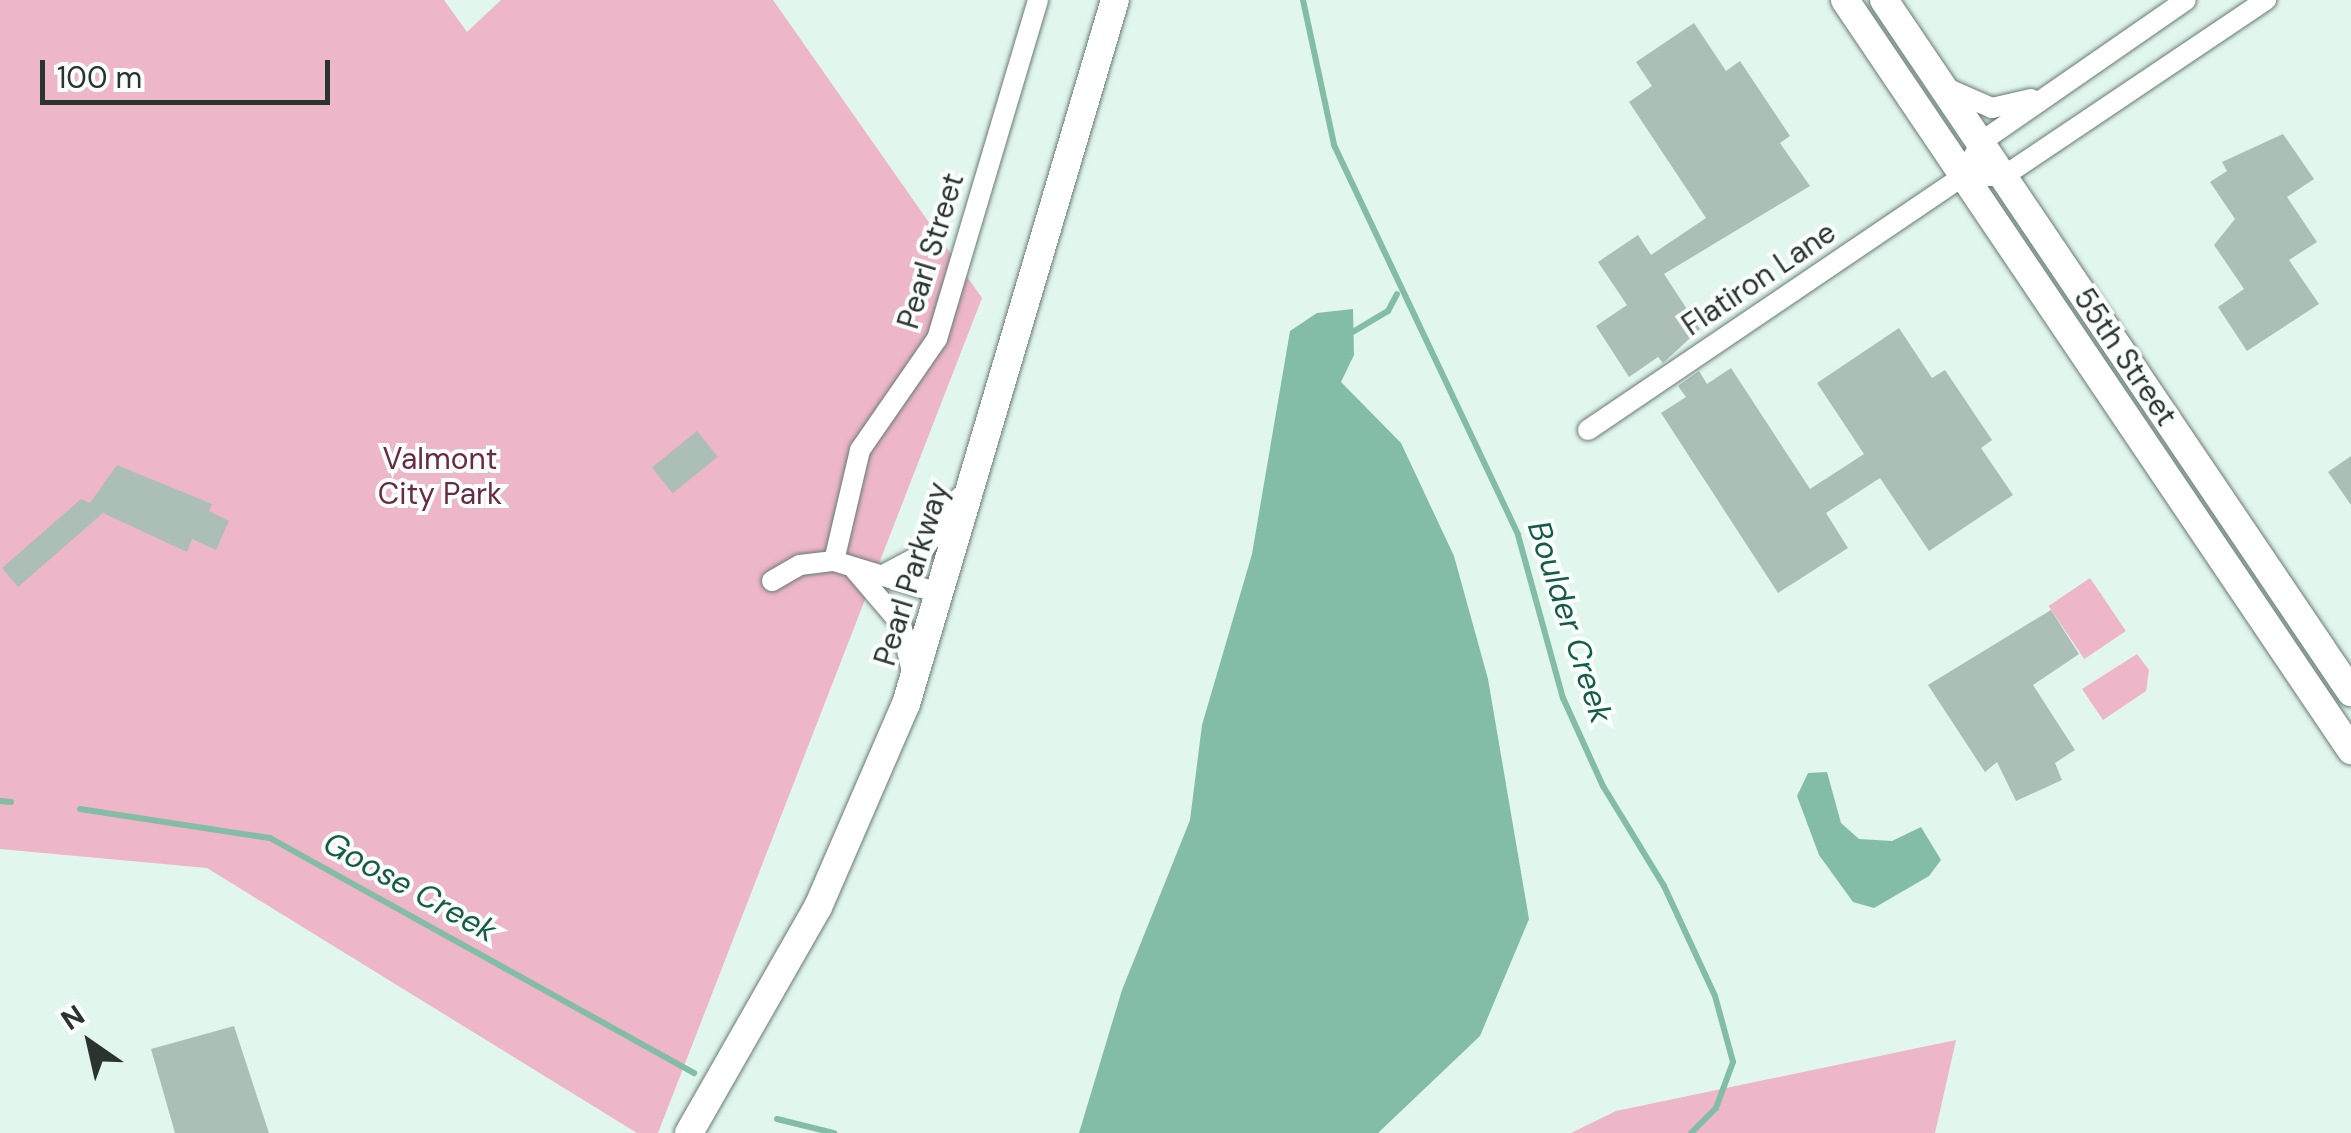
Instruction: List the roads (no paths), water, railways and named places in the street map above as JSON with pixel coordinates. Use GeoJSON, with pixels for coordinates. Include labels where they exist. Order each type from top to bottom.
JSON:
{"type":"FeatureCollection","features":[{"type":"Feature","properties":{"kind":"main road","name":"Pearl Parkway"},"geometry":{"type":"LineString","coordinates":[[689,1133],[851,841],[912,684],[942,594],[1114,0]]}},
{"type":"Feature","properties":{"kind":"main road","name":"55th Street"},"geometry":{"type":"LineString","coordinates":[[1845,0],[2351,750]]}},
{"type":"Feature","properties":{"kind":"main road","name":"55th Street"},"geometry":{"type":"LineString","coordinates":[[1884,0],[2351,692]]}},
{"type":"Feature","properties":{"kind":"street","name":"Pearl Street"},"geometry":{"type":"LineString","coordinates":[[842,564],[860,450],[937,338],[1038,0]]}},
{"type":"Feature","properties":{"kind":"street"},"geometry":{"type":"LineString","coordinates":[[2186,0],[1981,142],[1963,176],[2004,176],[2266,0]]}},
{"type":"Feature","properties":{"kind":"street"},"geometry":{"type":"LineString","coordinates":[[1941,83],[1994,108],[2064,82]]}},
{"type":"Feature","properties":{"kind":"street","name":"Flatiron Lane"},"geometry":{"type":"LineString","coordinates":[[1588,430],[1963,176]]}},
{"type":"Feature","properties":{"kind":"street"},"geometry":{"type":"LineString","coordinates":[[883,575],[932,542],[981,461]]}},
{"type":"Feature","properties":{"kind":"street"},"geometry":{"type":"LineString","coordinates":[[842,564],[902,624],[912,684]]}},
{"type":"Feature","properties":{"kind":"street"},"geometry":{"type":"LineString","coordinates":[[772,582],[800,565],[842,564],[942,594]]}},
{"type":"Feature","properties":{"kind":"waterway","name":"Boulder Creek"},"geometry":{"type":"LineString","coordinates":[[1303,0],[1334,145],[1518,535],[1563,698],[1603,786],[1664,886],[1715,996],[1733,1062],[1716,1108],[1691,1133]]}},
{"type":"Feature","properties":{"kind":"waterway"},"geometry":{"type":"LineString","coordinates":[[1346,336],[1388,311],[1397,294]]}},
{"type":"Feature","properties":{"kind":"waterway","name":"Goose Creek"},"geometry":{"type":"LineString","coordinates":[[0,801],[11,802]]}},
{"type":"Feature","properties":{"kind":"waterway","name":"Goose Creek"},"geometry":{"type":"LineString","coordinates":[[80,809],[270,838],[694,1073]]}},
{"type":"Feature","properties":{"kind":"waterway","name":"Goose Creek"},"geometry":{"type":"LineString","coordinates":[[777,1119],[834,1133]]}},
{"type":"Feature","properties":{"kind":"park label","name":"Valmont City Park"},"geometry":{"type":"Point","coordinates":[440,476]}}]}
